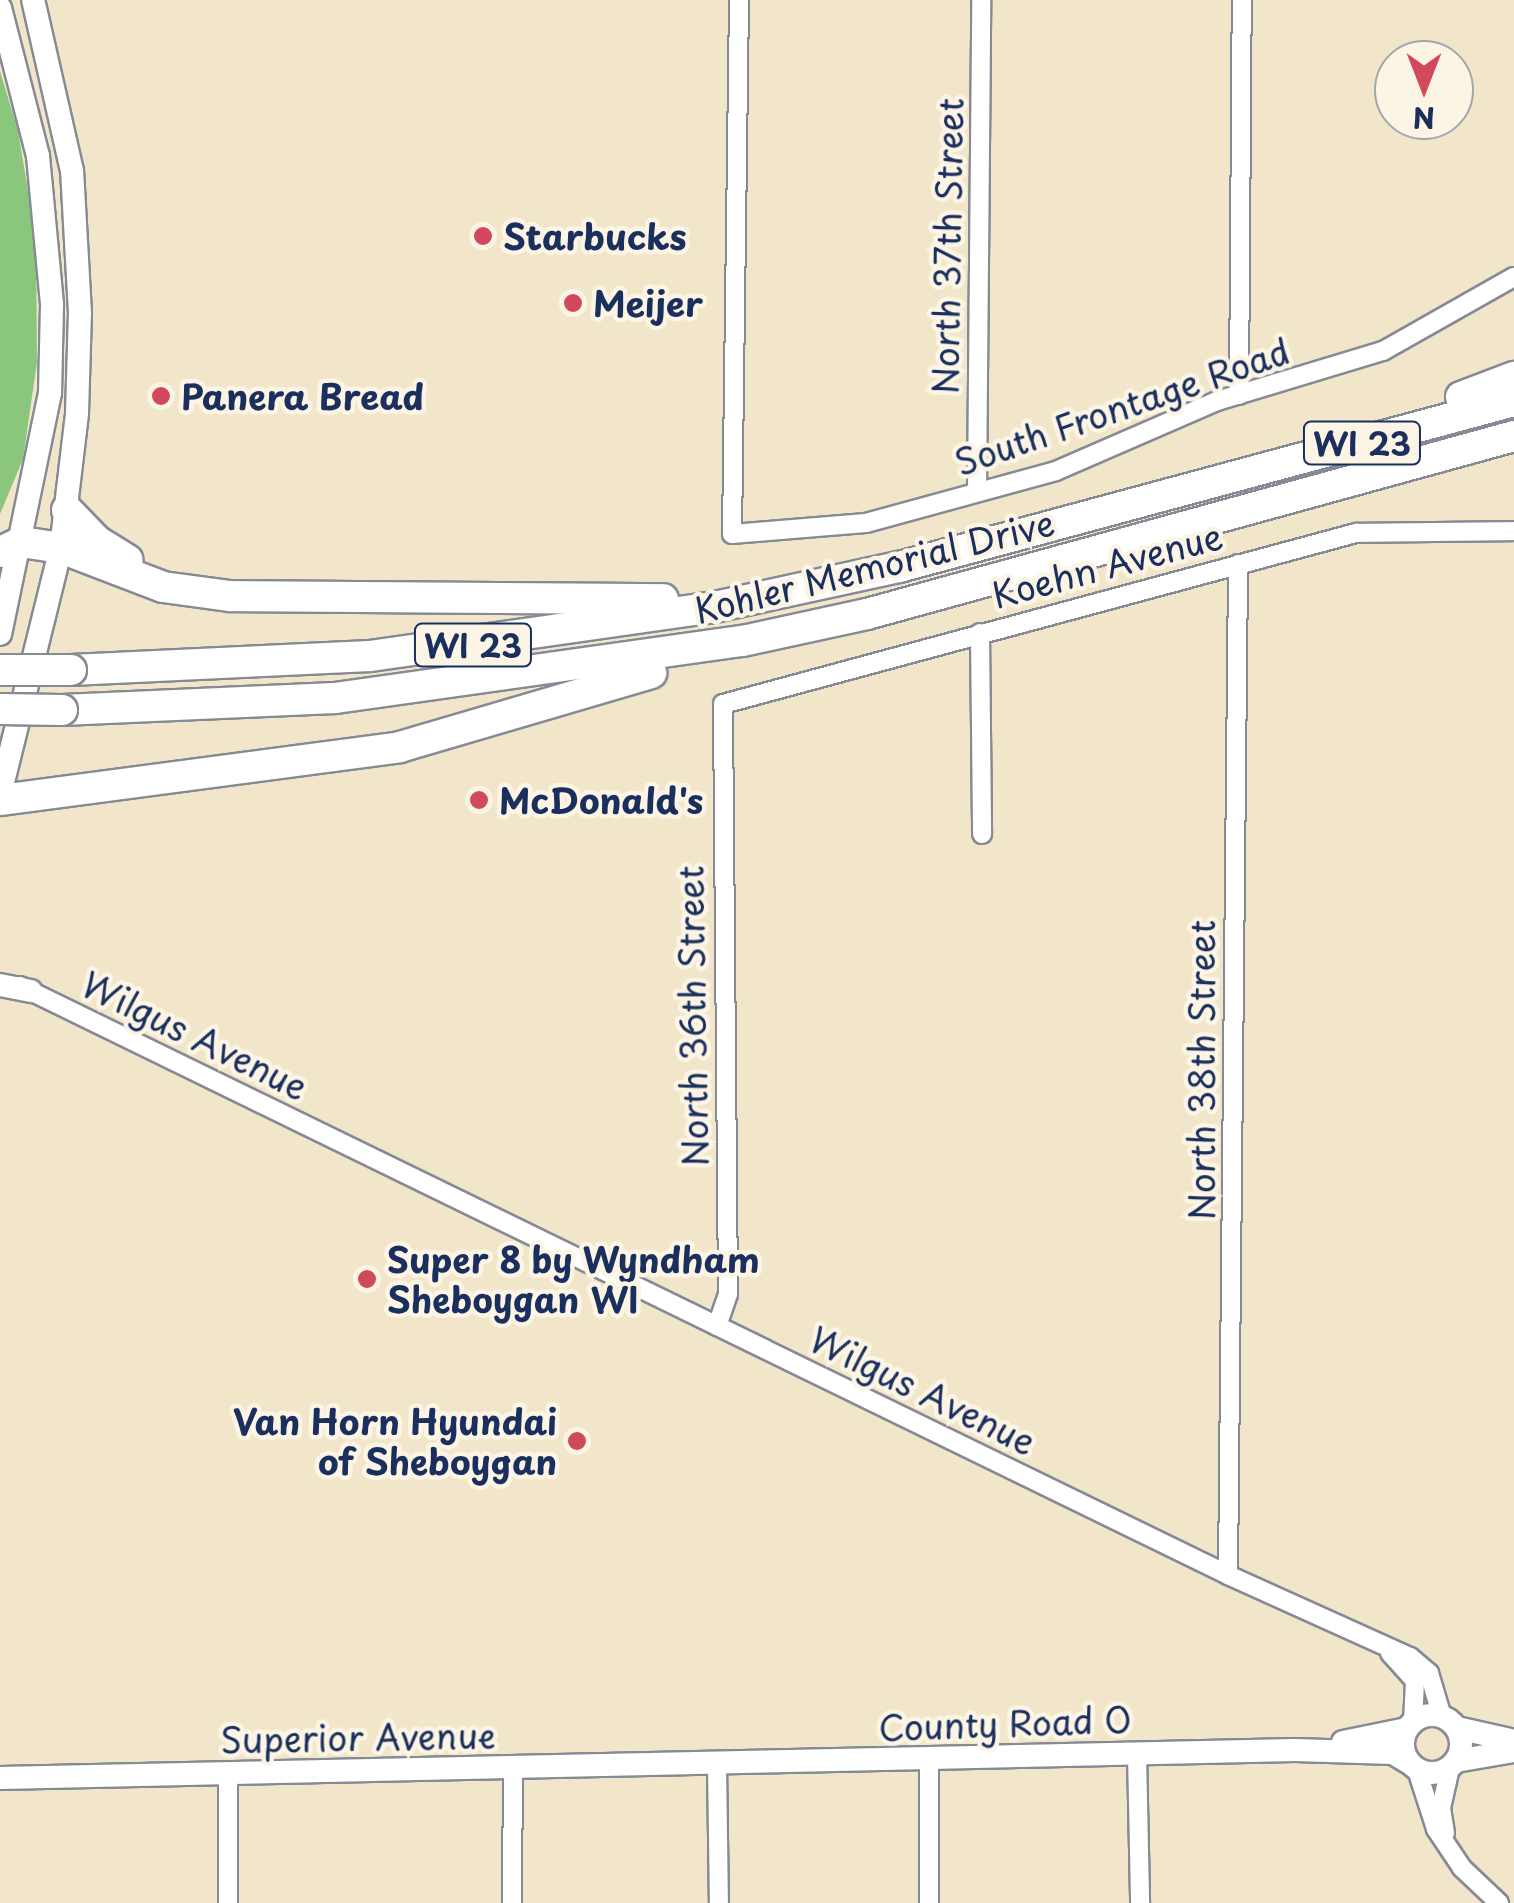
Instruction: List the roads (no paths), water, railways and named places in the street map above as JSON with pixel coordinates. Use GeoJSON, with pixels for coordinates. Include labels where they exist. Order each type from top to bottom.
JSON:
{"type":"FeatureCollection","features":[{"type":"Feature","properties":{"kind":"highway"},"geometry":{"type":"LineString","coordinates":[[1210,483],[1514,377]]}},
{"type":"Feature","properties":{"kind":"highway","name":"Kohler Memorial Drive"},"geometry":{"type":"LineString","coordinates":[[0,670],[71,670],[452,647],[623,624],[869,574],[1514,402]]}},
{"type":"Feature","properties":{"kind":"highway","name":"Kohler Memorial Drive"},"geometry":{"type":"LineString","coordinates":[[0,709],[62,710],[334,698],[743,641],[866,614],[1514,436]]}},
{"type":"Feature","properties":{"kind":"highway"},"geometry":{"type":"LineString","coordinates":[[1290,497],[1514,454]]}},
{"type":"Feature","properties":{"kind":"highway"},"geometry":{"type":"LineString","coordinates":[[67,510],[108,549],[162,574],[350,600]]}},
{"type":"Feature","properties":{"kind":"highway"},"geometry":{"type":"LineString","coordinates":[[11,547],[61,548],[182,591],[350,600],[650,601],[869,574]]}},
{"type":"Feature","properties":{"kind":"highway"},"geometry":{"type":"LineString","coordinates":[[0,797],[400,747],[743,641]]}},
{"type":"Feature","properties":{"kind":"street"},"geometry":{"type":"LineString","coordinates":[[0,797],[61,548],[77,413],[77,242],[66,134],[32,0]]}},
{"type":"Feature","properties":{"kind":"street","name":"South Frontage Road"},"geometry":{"type":"LineString","coordinates":[[738,0],[732,534],[823,530],[1088,460],[1239,395],[1383,350],[1514,277]]}},
{"type":"Feature","properties":{"kind":"street","name":"North 37th Street"},"geometry":{"type":"LineString","coordinates":[[977,492],[982,0]]}},
{"type":"Feature","properties":{"kind":"street"},"geometry":{"type":"LineString","coordinates":[[1239,395],[1242,0]]}},
{"type":"Feature","properties":{"kind":"street"},"geometry":{"type":"LineString","coordinates":[[0,8],[38,156],[52,305],[50,393],[11,547],[0,634]]}},
{"type":"Feature","properties":{"kind":"street","name":"Koehn Avenue"},"geometry":{"type":"LineString","coordinates":[[723,704],[1356,533],[1514,531]]}},
{"type":"Feature","properties":{"kind":"street","name":"North 38th Street"},"geometry":{"type":"LineString","coordinates":[[1228,1575],[1238,564]]}},
{"type":"Feature","properties":{"kind":"street"},"geometry":{"type":"LineString","coordinates":[[980,633],[982,834]]}},
{"type":"Feature","properties":{"kind":"street","name":"North 36th Street"},"geometry":{"type":"LineString","coordinates":[[717,1326],[728,1294],[723,704]]}},
{"type":"Feature","properties":{"kind":"street","name":"Wilgus Avenue"},"geometry":{"type":"LineString","coordinates":[[0,976],[1426,1669],[1449,1722]]}},
{"type":"Feature","properties":{"kind":"street"},"geometry":{"type":"LineString","coordinates":[[0,985],[30,990]]}},
{"type":"Feature","properties":{"kind":"street","name":"Wilgus Avenue"},"geometry":{"type":"LineString","coordinates":[[1386,1649],[1415,1681],[1410,1725]]}},
{"type":"Feature","properties":{"kind":"street"},"geometry":{"type":"LineString","coordinates":[[1448,1843],[1442,1808],[1462,1744],[1449,1722]]}},
{"type":"Feature","properties":{"kind":"street"},"geometry":{"type":"LineString","coordinates":[[1499,1903],[1462,1868],[1430,1815],[1402,1746],[1410,1725],[1449,1722],[1514,1742]]}},
{"type":"Feature","properties":{"kind":"street","name":"County Road O"},"geometry":{"type":"LineString","coordinates":[[1295,1750],[1410,1725]]}},
{"type":"Feature","properties":{"kind":"street","name":"County Road O"},"geometry":{"type":"LineString","coordinates":[[717,1765],[1295,1750],[1393,1753],[1413,1766]]}},
{"type":"Feature","properties":{"kind":"street"},"geometry":{"type":"LineString","coordinates":[[1413,1766],[1434,1774],[1453,1764],[1514,1751]]}},
{"type":"Feature","properties":{"kind":"street"},"geometry":{"type":"LineString","coordinates":[[1137,1754],[1140,1903]]}},
{"type":"Feature","properties":{"kind":"street"},"geometry":{"type":"LineString","coordinates":[[929,1760],[930,1903]]}},
{"type":"Feature","properties":{"kind":"street"},"geometry":{"type":"LineString","coordinates":[[717,1765],[718,1903]]}},
{"type":"Feature","properties":{"kind":"street","name":"Superior Avenue"},"geometry":{"type":"LineString","coordinates":[[0,1778],[717,1765]]}},
{"type":"Feature","properties":{"kind":"street"},"geometry":{"type":"LineString","coordinates":[[512,1769],[512,1903]]}},
{"type":"Feature","properties":{"kind":"street"},"geometry":{"type":"LineString","coordinates":[[228,1774],[228,1903]]}},
{"type":"Feature","properties":{"kind":"place","name":"Starbucks"},"geometry":{"type":"Point","coordinates":[483,236]}},
{"type":"Feature","properties":{"kind":"place","name":"Meijer"},"geometry":{"type":"Point","coordinates":[573,303]}},
{"type":"Feature","properties":{"kind":"place","name":"Panera Bread"},"geometry":{"type":"Point","coordinates":[161,396]}},
{"type":"Feature","properties":{"kind":"place","name":"McDonald's"},"geometry":{"type":"Point","coordinates":[479,800]}},
{"type":"Feature","properties":{"kind":"place","name":"Super 8 by Wyndham Sheboygan WI"},"geometry":{"type":"Point","coordinates":[367,1279]}},
{"type":"Feature","properties":{"kind":"place","name":"Van Horn Hyundai of Sheboygan"},"geometry":{"type":"Point","coordinates":[577,1441]}}]}
